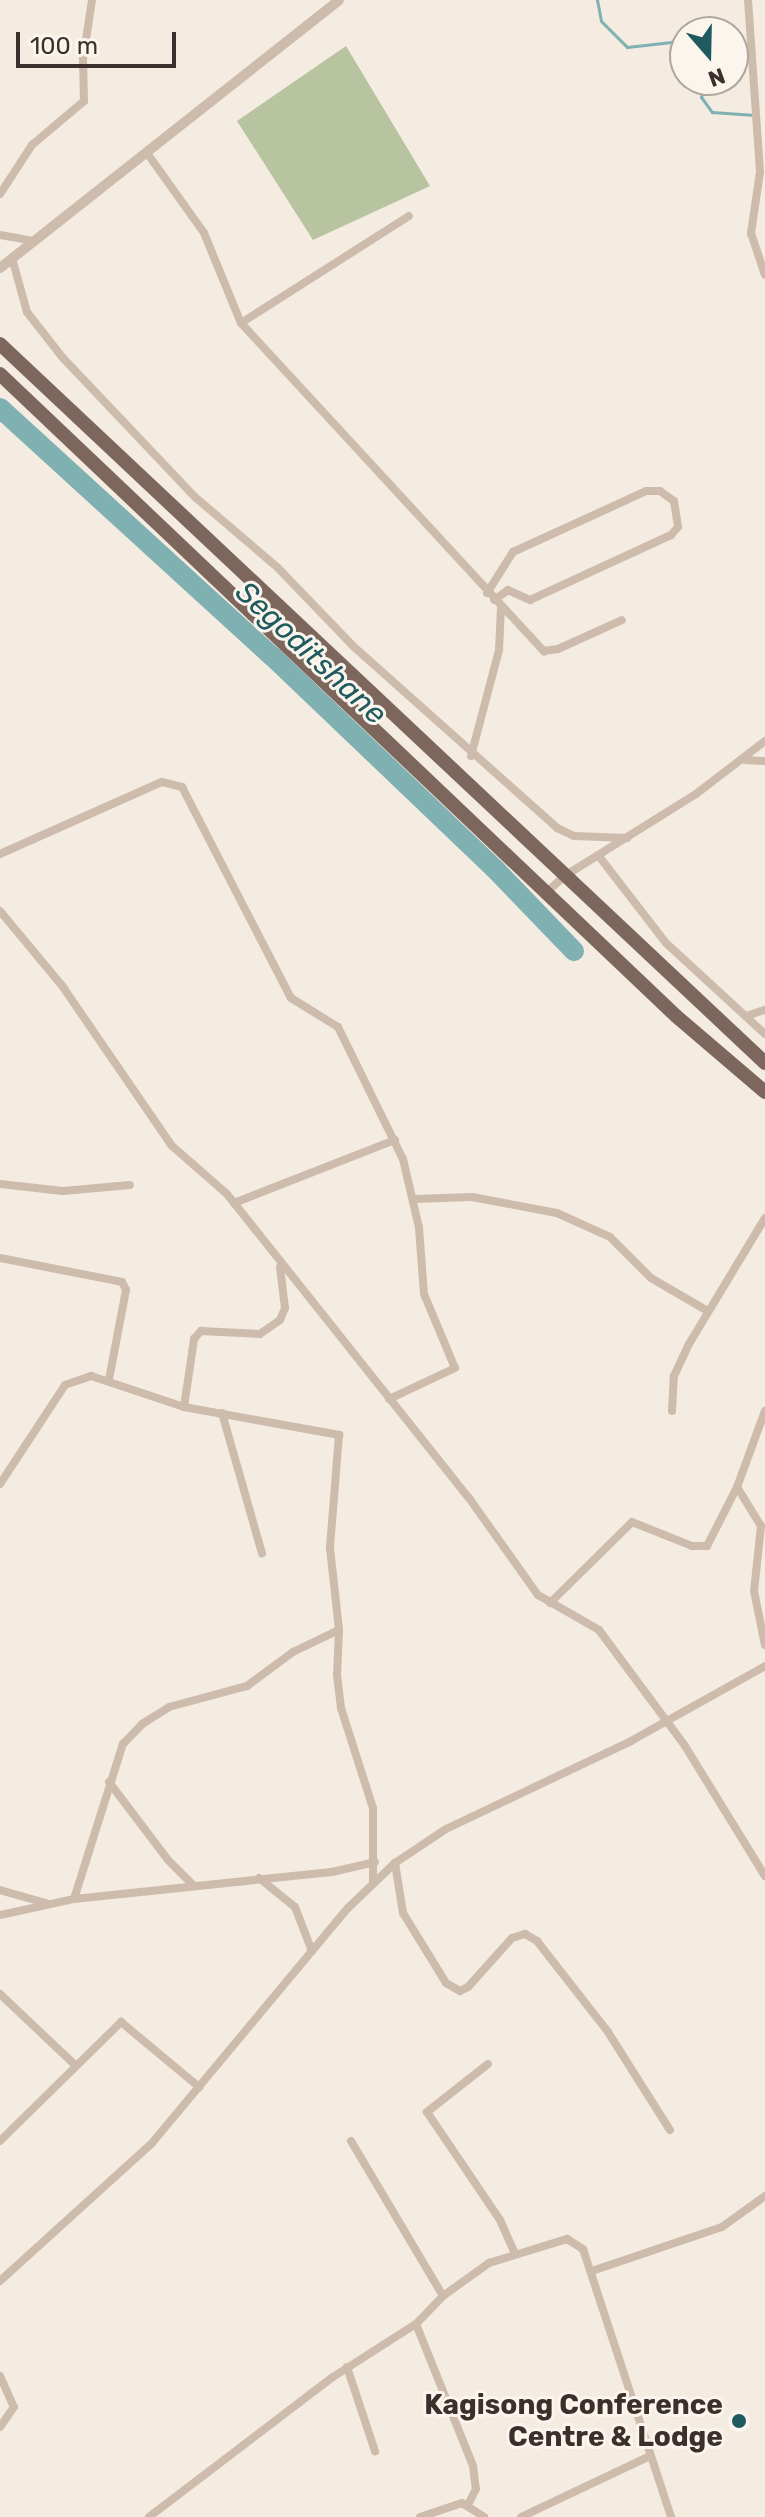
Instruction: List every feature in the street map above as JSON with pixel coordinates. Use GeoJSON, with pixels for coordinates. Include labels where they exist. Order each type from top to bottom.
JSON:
{"type":"FeatureCollection","features":[{"type":"Feature","properties":{"kind":"main road"},"geometry":{"type":"LineString","coordinates":[[0,344],[563,877],[765,1063]]}},
{"type":"Feature","properties":{"kind":"main road"},"geometry":{"type":"LineString","coordinates":[[0,374],[546,894],[765,1092]]}},
{"type":"Feature","properties":{"kind":"main road"},"geometry":{"type":"LineString","coordinates":[[609,953],[626,936]]}},
{"type":"Feature","properties":{"kind":"street"},"geometry":{"type":"LineString","coordinates":[[0,194],[32,145],[84,101],[83,59],[92,0]]}},
{"type":"Feature","properties":{"kind":"street"},"geometry":{"type":"LineString","coordinates":[[0,268],[339,0]]}},
{"type":"Feature","properties":{"kind":"street"},"geometry":{"type":"LineString","coordinates":[[748,0],[760,172],[751,233],[764,269]]}},
{"type":"Feature","properties":{"kind":"street"},"geometry":{"type":"LineString","coordinates":[[147,153],[204,233],[241,323],[494,600],[550,652],[622,620]]}},
{"type":"Feature","properties":{"kind":"street"},"geometry":{"type":"LineString","coordinates":[[241,323],[409,216]]}},
{"type":"Feature","properties":{"kind":"street"},"geometry":{"type":"LineString","coordinates":[[0,235],[34,241]]}},
{"type":"Feature","properties":{"kind":"street"},"geometry":{"type":"LineString","coordinates":[[12,258],[27,312],[63,358],[195,497],[278,568],[526,806],[568,834],[627,838]]}},
{"type":"Feature","properties":{"kind":"street"},"geometry":{"type":"LineString","coordinates":[[471,756],[499,650],[494,600],[513,552],[646,491],[660,491],[674,501],[678,527],[671,535],[530,600],[508,590],[494,600]]}},
{"type":"Feature","properties":{"kind":"street"},"geometry":{"type":"LineString","coordinates":[[546,894],[563,877],[745,760],[765,741]]}},
{"type":"Feature","properties":{"kind":"street"},"geometry":{"type":"LineString","coordinates":[[745,760],[765,761]]}},
{"type":"Feature","properties":{"kind":"street"},"geometry":{"type":"LineString","coordinates":[[0,854],[162,782],[182,787],[291,998],[333,1021],[395,1140],[414,1199],[424,1294],[455,1368],[389,1399]]}},
{"type":"Feature","properties":{"kind":"street"},"geometry":{"type":"LineString","coordinates":[[598,855],[666,943],[765,1034]]}},
{"type":"Feature","properties":{"kind":"street"},"geometry":{"type":"LineString","coordinates":[[1,915],[63,987],[171,1145],[234,1203],[389,1399],[524,1578],[550,1603],[599,1630],[698,1767],[765,1876]]}},
{"type":"Feature","properties":{"kind":"street"},"geometry":{"type":"LineString","coordinates":[[746,1016],[765,1010]]}},
{"type":"Feature","properties":{"kind":"street"},"geometry":{"type":"LineString","coordinates":[[234,1203],[395,1140]]}},
{"type":"Feature","properties":{"kind":"street"},"geometry":{"type":"LineString","coordinates":[[0,1184],[63,1191],[130,1185]]}},
{"type":"Feature","properties":{"kind":"street"},"geometry":{"type":"LineString","coordinates":[[414,1199],[472,1197],[557,1213],[610,1237],[651,1278],[706,1310]]}},
{"type":"Feature","properties":{"kind":"street"},"geometry":{"type":"LineString","coordinates":[[672,1411],[674,1376],[706,1310],[765,1218]]}},
{"type":"Feature","properties":{"kind":"street"},"geometry":{"type":"LineString","coordinates":[[0,1258],[122,1282],[126,1290],[109,1379]]}},
{"type":"Feature","properties":{"kind":"street"},"geometry":{"type":"LineString","coordinates":[[184,1407],[194,1339],[201,1331],[260,1334],[280,1320],[285,1308],[280,1264]]}},
{"type":"Feature","properties":{"kind":"street"},"geometry":{"type":"LineString","coordinates":[[0,1484],[65,1385],[91,1376],[109,1379],[184,1407],[339,1435],[330,1548],[339,1630],[341,1708],[373,1808],[373,1883]]}},
{"type":"Feature","properties":{"kind":"street"},"geometry":{"type":"LineString","coordinates":[[550,1603],[632,1522],[692,1546],[707,1546],[737,1487],[765,1411]]}},
{"type":"Feature","properties":{"kind":"street"},"geometry":{"type":"LineString","coordinates":[[222,1413],[262,1553]]}},
{"type":"Feature","properties":{"kind":"street"},"geometry":{"type":"LineString","coordinates":[[737,1487],[761,1526],[754,1591],[765,1645]]}},
{"type":"Feature","properties":{"kind":"street"},"geometry":{"type":"LineString","coordinates":[[74,1899],[123,1744],[155,1714],[247,1686],[293,1652],[339,1630]]}},
{"type":"Feature","properties":{"kind":"street"},"geometry":{"type":"LineString","coordinates":[[0,2281],[152,2143],[312,1951],[395,1863],[446,1829],[665,1723],[765,1666]]}},
{"type":"Feature","properties":{"kind":"street"},"geometry":{"type":"LineString","coordinates":[[109,1782],[168,1860],[194,1886]]}},
{"type":"Feature","properties":{"kind":"street"},"geometry":{"type":"LineString","coordinates":[[0,1915],[74,1899],[332,1872],[375,1862]]}},
{"type":"Feature","properties":{"kind":"street"},"geometry":{"type":"LineString","coordinates":[[395,1863],[403,1913],[446,1983],[460,1991],[468,1987],[512,1938],[525,1934],[537,1941],[608,2032],[670,2130]]}},
{"type":"Feature","properties":{"kind":"street"},"geometry":{"type":"LineString","coordinates":[[259,1878],[295,1907],[312,1951]]}},
{"type":"Feature","properties":{"kind":"street"},"geometry":{"type":"LineString","coordinates":[[0,1890],[50,1905]]}},
{"type":"Feature","properties":{"kind":"street"},"geometry":{"type":"LineString","coordinates":[[0,1994],[75,2065]]}},
{"type":"Feature","properties":{"kind":"street"},"geometry":{"type":"LineString","coordinates":[[0,2141],[121,2022],[199,2087]]}},
{"type":"Feature","properties":{"kind":"street"},"geometry":{"type":"LineString","coordinates":[[488,2064],[427,2112],[500,2220],[515,2254]]}},
{"type":"Feature","properties":{"kind":"street"},"geometry":{"type":"LineString","coordinates":[[351,2141],[443,2296]]}},
{"type":"Feature","properties":{"kind":"street"},"geometry":{"type":"LineString","coordinates":[[592,2271],[722,2227],[765,2196]]}},
{"type":"Feature","properties":{"kind":"street"},"geometry":{"type":"LineString","coordinates":[[149,2517],[347,2367],[416,2324],[443,2296],[496,2258],[577,2240],[592,2271],[671,2517]]}},
{"type":"Feature","properties":{"kind":"street"},"geometry":{"type":"LineString","coordinates":[[416,2324],[473,2466],[476,2489],[468,2505],[420,2517]]}},
{"type":"Feature","properties":{"kind":"street"},"geometry":{"type":"LineString","coordinates":[[347,2367],[375,2451]]}},
{"type":"Feature","properties":{"kind":"street"},"geometry":{"type":"LineString","coordinates":[[0,2376],[14,2407],[0,2427]]}},
{"type":"Feature","properties":{"kind":"street"},"geometry":{"type":"LineString","coordinates":[[521,2517],[650,2456]]}},
{"type":"Feature","properties":{"kind":"street"},"geometry":{"type":"LineString","coordinates":[[468,2505],[484,2517]]}},
{"type":"Feature","properties":{"kind":"green space"},"geometry":{"type":"Polygon","coordinates":[[[346,46],[430,186],[313,240],[237,121],[346,46]]]}},
{"type":"Feature","properties":{"kind":"waterway"},"geometry":{"type":"LineString","coordinates":[[597,0],[601,21],[627,47],[669,42]]}},
{"type":"Feature","properties":{"kind":"waterway"},"geometry":{"type":"LineString","coordinates":[[701,96],[712,112],[751,115]]}},
{"type":"Feature","properties":{"kind":"waterway","name":"Segoditshane"},"geometry":{"type":"LineString","coordinates":[[0,408],[272,656],[495,869],[574,951]]}},
{"type":"Feature","properties":{"kind":"place","name":"Kagisong Conference Centre & Lodge"},"geometry":{"type":"Point","coordinates":[739,2421]}}]}
